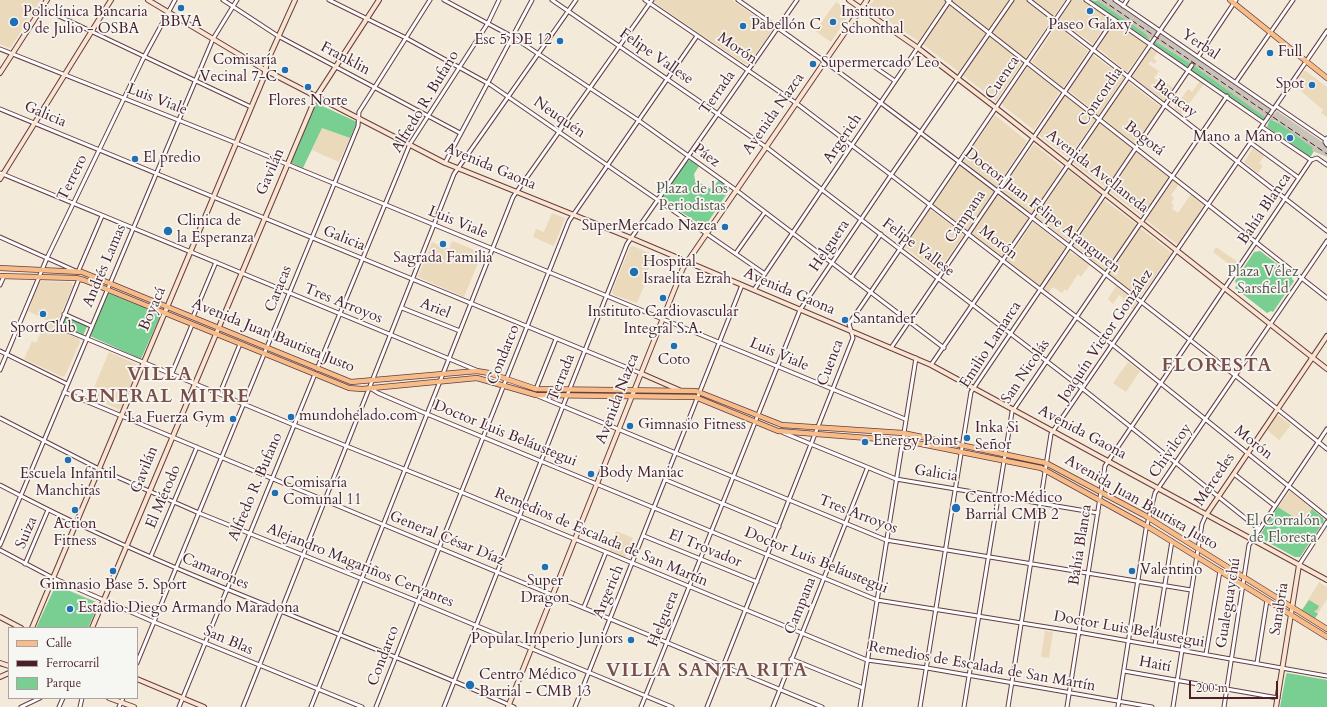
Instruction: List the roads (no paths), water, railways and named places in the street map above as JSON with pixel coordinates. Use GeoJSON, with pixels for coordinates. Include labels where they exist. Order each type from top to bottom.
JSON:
{"type":"FeatureCollection","features":[{"type":"Feature","properties":{"kind":"main road"},"geometry":{"type":"LineString","coordinates":[[0,73],[47,0]]}},
{"type":"Feature","properties":{"kind":"main road"},"geometry":{"type":"LineString","coordinates":[[0,179],[1,174],[111,0]]}},
{"type":"Feature","properties":{"kind":"main road","name":"Avenida Gaona"},"geometry":{"type":"LineString","coordinates":[[148,0],[265,70],[445,163],[631,238],[916,358],[1327,580]]}},
{"type":"Feature","properties":{"kind":"main road","name":"Boyacá"},"geometry":{"type":"LineString","coordinates":[[32,627],[264,77],[266,62],[295,0]]}},
{"type":"Feature","properties":{"kind":"main road","name":"Gavilán"},"geometry":{"type":"LineString","coordinates":[[92,627],[316,97],[379,0]]}},
{"type":"Feature","properties":{"kind":"main road","name":"Avenida Avellaneda"},"geometry":{"type":"LineString","coordinates":[[849,0],[958,78],[1327,369]]}},
{"type":"Feature","properties":{"kind":"main road","name":"Avenida Nazca"},"geometry":{"type":"LineString","coordinates":[[509,706],[630,397],[686,262],[867,0]]}},
{"type":"Feature","properties":{"kind":"main road"},"geometry":{"type":"LineString","coordinates":[[1234,1],[1327,78]]}},
{"type":"Feature","properties":{"kind":"main road","name":"Avenida Juan Bautista Justo"},"geometry":{"type":"LineString","coordinates":[[0,268],[78,272],[352,382],[478,371],[489,373],[536,389],[680,390],[700,392],[782,425],[903,433],[1046,463],[1148,518],[1327,629]]}},
{"type":"Feature","properties":{"kind":"main road","name":"Avenida Juan Bautista Justo"},"geometry":{"type":"LineString","coordinates":[[2,276],[79,279],[349,388],[370,388],[477,378],[536,395],[698,398],[778,431],[902,441],[1045,470],[1147,526],[1327,637]]}},
{"type":"Feature","properties":{"kind":"main road","name":"Mercedes"},"geometry":{"type":"LineString","coordinates":[[1206,514],[1327,336]]}},
{"type":"Feature","properties":{"kind":"main road","name":"Galicia"},"geometry":{"type":"LineString","coordinates":[[640,373],[680,390]]}},
{"type":"Feature","properties":{"kind":"main road","name":"Sanabria"},"geometry":{"type":"LineString","coordinates":[[1276,707],[1298,565]]}},
{"type":"Feature","properties":{"kind":"main road"},"geometry":{"type":"LineString","coordinates":[[0,617],[19,627]]}},
{"type":"Feature","properties":{"kind":"main road"},"geometry":{"type":"LineString","coordinates":[[138,679],[204,707]]}},
{"type":"Feature","properties":{"kind":"main road"},"geometry":{"type":"LineString","coordinates":[[121,702],[134,707]]}},
{"type":"Feature","properties":{"kind":"street","name":"Terrero"},"geometry":{"type":"LineString","coordinates":[[0,370],[47,258],[144,56],[167,11],[175,0]]}},
{"type":"Feature","properties":{"kind":"street","name":"Franklin"},"geometry":{"type":"LineString","coordinates":[[223,0],[278,36],[460,133]]}},
{"type":"Feature","properties":{"kind":"street","name":"Andrés Lamas"},"geometry":{"type":"LineString","coordinates":[[0,545],[213,39],[237,0]]}},
{"type":"Feature","properties":{"kind":"street","name":"Neuquén"},"geometry":{"type":"LineString","coordinates":[[329,0],[406,38],[487,83],[707,232],[765,274]]}},
{"type":"Feature","properties":{"kind":"street","name":"Caracas"},"geometry":{"type":"LineString","coordinates":[[138,661],[358,126],[359,112],[430,0]]}},
{"type":"Feature","properties":{"kind":"street","name":"Páez"},"geometry":{"type":"LineString","coordinates":[[444,0],[512,36],[638,120],[736,190],[944,348]]}},
{"type":"Feature","properties":{"kind":"street","name":"Alfredo R. Bufano"},"geometry":{"type":"LineString","coordinates":[[179,707],[204,642],[410,144],[488,23],[499,0]]}},
{"type":"Feature","properties":{"kind":"street"},"geometry":{"type":"LineString","coordinates":[[445,163],[532,0]]}},
{"type":"Feature","properties":{"kind":"street","name":"Felipe Vallese"},"geometry":{"type":"LineString","coordinates":[[552,0],[766,147],[1011,333],[1131,426],[1259,529]]}},
{"type":"Feature","properties":{"kind":"street"},"geometry":{"type":"LineString","coordinates":[[243,707],[390,335],[458,168],[576,0]]}},
{"type":"Feature","properties":{"kind":"street","name":"Morón"},"geometry":{"type":"LineString","coordinates":[[645,0],[651,2],[697,36],[796,103],[852,145],[1113,345],[1327,516]]}},
{"type":"Feature","properties":{"kind":"street","name":"Doctor Juan Felipe Aranguren"},"geometry":{"type":"LineString","coordinates":[[738,0],[881,102],[997,190],[1142,302],[1327,449]]}},
{"type":"Feature","properties":{"kind":"street","name":"Terrada"},"geometry":{"type":"LineString","coordinates":[[444,707],[631,238],[796,0]]}},
{"type":"Feature","properties":{"kind":"street","name":"Helguera"},"geometry":{"type":"LineString","coordinates":[[641,707],[776,366],[800,310],[1012,0]]}},
{"type":"Feature","properties":{"kind":"street","name":"Bacacay"},"geometry":{"type":"LineString","coordinates":[[1028,0],[1327,231]]}},
{"type":"Feature","properties":{"kind":"street","name":"Cuenca"},"geometry":{"type":"LineString","coordinates":[[706,707],[746,611],[853,338],[849,324],[1069,0]]}},
{"type":"Feature","properties":{"kind":"street"},"geometry":{"type":"LineString","coordinates":[[1086,0],[1264,123]]}},
{"type":"Feature","properties":{"kind":"street","name":"Yerbal"},"geometry":{"type":"LineString","coordinates":[[1115,0],[1198,57],[1326,141]]}},
{"type":"Feature","properties":{"kind":"street"},"geometry":{"type":"LineString","coordinates":[[1123,6],[1127,0]]}},
{"type":"Feature","properties":{"kind":"street","name":"Concordia"},"geometry":{"type":"LineString","coordinates":[[931,366],[1181,0]]}},
{"type":"Feature","properties":{"kind":"street"},"geometry":{"type":"LineString","coordinates":[[1236,82],[1293,0]]}},
{"type":"Feature","properties":{"kind":"street","name":"Bogotá"},"geometry":{"type":"LineString","coordinates":[[949,1],[1137,147],[1327,298]]}},
{"type":"Feature","properties":{"kind":"street","name":"Argerich"},"geometry":{"type":"LineString","coordinates":[[754,290],[949,1]]}},
{"type":"Feature","properties":{"kind":"street"},"geometry":{"type":"LineString","coordinates":[[1198,57],[1234,1]]}},
{"type":"Feature","properties":{"kind":"street"},"geometry":{"type":"LineString","coordinates":[[311,707],[513,197],[651,2]]}},
{"type":"Feature","properties":{"kind":"street"},"geometry":{"type":"LineString","coordinates":[[42,8],[251,107]]}},
{"type":"Feature","properties":{"kind":"street","name":"Campana"},"geometry":{"type":"LineString","coordinates":[[890,348],[1114,19]]}},
{"type":"Feature","properties":{"kind":"street","name":"Joaquín Victor González"},"geometry":{"type":"LineString","coordinates":[[1008,707],[1046,463],[1053,431],[1327,31]]}},
{"type":"Feature","properties":{"kind":"street","name":"Condarco"},"geometry":{"type":"LineString","coordinates":[[376,707],[438,547],[462,492],[572,215],[697,36]]}},
{"type":"Feature","properties":{"kind":"street","name":"Luis Viale"},"geometry":{"type":"LineString","coordinates":[[0,49],[64,76],[334,183],[906,420]]}},
{"type":"Feature","properties":{"kind":"street"},"geometry":{"type":"LineString","coordinates":[[869,63],[896,81]]}},
{"type":"Feature","properties":{"kind":"street","name":"Emilio Lamarca"},"geometry":{"type":"LineString","coordinates":[[920,707],[970,394],[1192,65]]}},
{"type":"Feature","properties":{"kind":"street","name":"San Nicolás"},"geometry":{"type":"LineString","coordinates":[[964,707],[1011,414],[1227,96]]}},
{"type":"Feature","properties":{"kind":"street","name":"Galicia"},"geometry":{"type":"LineString","coordinates":[[0,110],[640,373]]}},
{"type":"Feature","properties":{"kind":"street"},"geometry":{"type":"LineString","coordinates":[[1262,127],[1311,160],[1317,158],[1327,165]]}},
{"type":"Feature","properties":{"kind":"street"},"geometry":{"type":"LineString","coordinates":[[1250,144],[1299,178]]}},
{"type":"Feature","properties":{"kind":"street","name":"Bahía Blanca"},"geometry":{"type":"LineString","coordinates":[[1067,707],[1105,466],[1311,160]]}},
{"type":"Feature","properties":{"kind":"street","name":"Tres Arroyos"},"geometry":{"type":"LineString","coordinates":[[1,174],[478,371]]}},
{"type":"Feature","properties":{"kind":"street"},"geometry":{"type":"LineString","coordinates":[[736,253],[765,212]]}},
{"type":"Feature","properties":{"kind":"street"},"geometry":{"type":"LineString","coordinates":[[0,237],[78,272],[102,216]]}},
{"type":"Feature","properties":{"kind":"street"},"geometry":{"type":"LineString","coordinates":[[851,278],[881,234]]}},
{"type":"Feature","properties":{"kind":"street","name":"Chivilcoy"},"geometry":{"type":"LineString","coordinates":[[1118,707],[1137,580],[1148,518],[1155,493],[1327,241]]}},
{"type":"Feature","properties":{"kind":"street"},"geometry":{"type":"LineString","coordinates":[[193,317],[216,262]]}},
{"type":"Feature","properties":{"kind":"street"},"geometry":{"type":"LineString","coordinates":[[0,285],[2,276]]}},
{"type":"Feature","properties":{"kind":"street"},"geometry":{"type":"LineString","coordinates":[[79,279],[64,314],[91,326]]}},
{"type":"Feature","properties":{"kind":"street","name":"Argerich"},"geometry":{"type":"LineString","coordinates":[[575,707],[677,453],[742,285]]}},
{"type":"Feature","properties":{"kind":"street","name":"Ariel"},"geometry":{"type":"LineString","coordinates":[[402,308],[460,331]]}},
{"type":"Feature","properties":{"kind":"street","name":"Remedios de Escalada de San Martín"},"geometry":{"type":"LineString","coordinates":[[64,314],[60,326],[61,328],[86,339],[195,382],[294,425],[462,492],[867,660],[927,668],[1152,707]]}},
{"type":"Feature","properties":{"kind":"street"},"geometry":{"type":"LineString","coordinates":[[172,373],[192,325]]}},
{"type":"Feature","properties":{"kind":"street"},"geometry":{"type":"LineString","coordinates":[[536,389],[556,339]]}},
{"type":"Feature","properties":{"kind":"street"},"geometry":{"type":"LineString","coordinates":[[220,393],[240,344]]}},
{"type":"Feature","properties":{"kind":"street"},"geometry":{"type":"LineString","coordinates":[[0,351],[67,384]]}},
{"type":"Feature","properties":{"kind":"street"},"geometry":{"type":"LineString","coordinates":[[860,707],[916,358]]}},
{"type":"Feature","properties":{"kind":"street","name":"Doctor Luis Beláustegui"},"geometry":{"type":"LineString","coordinates":[[370,388],[378,394],[711,530],[877,600],[1155,645],[1327,676]]}},
{"type":"Feature","properties":{"kind":"street","name":"General César Díaz"},"geometry":{"type":"LineString","coordinates":[[64,392],[667,641],[822,707]]}},
{"type":"Feature","properties":{"kind":"street","name":"Tres Arroyos"},"geometry":{"type":"LineString","coordinates":[[536,395],[619,428],[886,540],[1191,590]]}},
{"type":"Feature","properties":{"kind":"street","name":"Alejandro Magariños Cervantes"},"geometry":{"type":"LineString","coordinates":[[0,418],[99,469],[199,513],[303,556],[417,600],[672,707]]}},
{"type":"Feature","properties":{"kind":"street","name":"Gualeguaychú"},"geometry":{"type":"LineString","coordinates":[[1224,707],[1249,545],[1327,429]]}},
{"type":"Feature","properties":{"kind":"street","name":"Galicia"},"geometry":{"type":"LineString","coordinates":[[778,431],[896,479],[1098,512]]}},
{"type":"Feature","properties":{"kind":"street","name":"El Método"},"geometry":{"type":"LineString","coordinates":[[151,556],[197,447]]}},
{"type":"Feature","properties":{"kind":"street","name":"Campana"},"geometry":{"type":"LineString","coordinates":[[773,707],[867,468]]}},
{"type":"Feature","properties":{"kind":"street"},"geometry":{"type":"LineString","coordinates":[[1234,474],[1275,506]]}},
{"type":"Feature","properties":{"kind":"street"},"geometry":{"type":"LineString","coordinates":[[666,480],[779,527]]}},
{"type":"Feature","properties":{"kind":"street","name":"Camarones"},"geometry":{"type":"LineString","coordinates":[[0,485],[48,510],[127,546],[227,589],[396,656],[514,707]]}},
{"type":"Feature","properties":{"kind":"street","name":"Suiza"},"geometry":{"type":"LineString","coordinates":[[25,564],[48,510]]}},
{"type":"Feature","properties":{"kind":"street","name":"Mercedes"},"geometry":{"type":"LineString","coordinates":[[1173,707],[1202,524],[1206,514]]}},
{"type":"Feature","properties":{"kind":"street","name":"Sanabria"},"geometry":{"type":"LineString","coordinates":[[1298,565],[1327,522]]}},
{"type":"Feature","properties":{"kind":"street","name":"El Trovador"},"geometry":{"type":"LineString","coordinates":[[644,536],[757,582]]}},
{"type":"Feature","properties":{"kind":"street"},"geometry":{"type":"LineString","coordinates":[[1155,645],[1172,541]]}},
{"type":"Feature","properties":{"kind":"street","name":"San Blas"},"geometry":{"type":"LineString","coordinates":[[0,550],[53,578],[103,600],[362,707]]}},
{"type":"Feature","properties":{"kind":"street"},"geometry":{"type":"LineString","coordinates":[[584,607],[606,552]]}},
{"type":"Feature","properties":{"kind":"street"},"geometry":{"type":"LineString","coordinates":[[1206,654],[1220,570]]}},
{"type":"Feature","properties":{"kind":"street"},"geometry":{"type":"LineString","coordinates":[[1257,663],[1267,600]]}},
{"type":"Feature","properties":{"kind":"street"},"geometry":{"type":"LineString","coordinates":[[791,659],[863,688]]}},
{"type":"Feature","properties":{"kind":"street","name":"Haití"},"geometry":{"type":"LineString","coordinates":[[1124,671],[1278,698]]}},
{"type":"Feature","properties":{"kind":"street"},"geometry":{"type":"LineString","coordinates":[[21,707],[38,699]]}},
{"type":"Feature","properties":{"kind":"railway"},"geometry":{"type":"LineString","coordinates":[[1102,0],[1327,154]]}},
{"type":"Feature","properties":{"kind":"place","name":"BBVA"},"geometry":{"type":"Point","coordinates":[181,8]}},
{"type":"Feature","properties":{"kind":"place","name":"Paseo Galaxy"},"geometry":{"type":"Point","coordinates":[1090,11]}},
{"type":"Feature","properties":{"kind":"place","name":"Policlínica Bancaria 9 de Julio - OSBA"},"geometry":{"type":"Point","coordinates":[14,22]}},
{"type":"Feature","properties":{"kind":"place","name":"Instituto Schonthal"},"geometry":{"type":"Point","coordinates":[833,22]}},
{"type":"Feature","properties":{"kind":"place","name":"Pabellón C"},"geometry":{"type":"Point","coordinates":[743,26]}},
{"type":"Feature","properties":{"kind":"place","name":"Esc 5 DE 12"},"geometry":{"type":"Point","coordinates":[560,41]}},
{"type":"Feature","properties":{"kind":"place","name":"Full"},"geometry":{"type":"Point","coordinates":[1270,53]}},
{"type":"Feature","properties":{"kind":"place","name":"Supermercado Leo"},"geometry":{"type":"Point","coordinates":[813,64]}},
{"type":"Feature","properties":{"kind":"place","name":"Comisaría Vecinal 7-C"},"geometry":{"type":"Point","coordinates":[285,70]}},
{"type":"Feature","properties":{"kind":"place","name":"Spot"},"geometry":{"type":"Point","coordinates":[1312,85]}},
{"type":"Feature","properties":{"kind":"place","name":"Flores Norte"},"geometry":{"type":"Point","coordinates":[308,87]}},
{"type":"Feature","properties":{"kind":"place","name":"Mano a Mano"},"geometry":{"type":"Point","coordinates":[1290,138]}},
{"type":"Feature","properties":{"kind":"place","name":"El predio"},"geometry":{"type":"Point","coordinates":[135,159]}},
{"type":"Feature","properties":{"kind":"place","name":"SuperMercado Nazca"},"geometry":{"type":"Point","coordinates":[725,227]}},
{"type":"Feature","properties":{"kind":"place","name":"Clinica de la Esperanza"},"geometry":{"type":"Point","coordinates":[168,231]}},
{"type":"Feature","properties":{"kind":"place","name":"Sagrada Familia"},"geometry":{"type":"Point","coordinates":[443,244]}},
{"type":"Feature","properties":{"kind":"place","name":"Hospital Israelita Ezrah"},"geometry":{"type":"Point","coordinates":[634,272]}},
{"type":"Feature","properties":{"kind":"place","name":"Instituto Cardiovascular Integral S.A."},"geometry":{"type":"Point","coordinates":[663,298]}},
{"type":"Feature","properties":{"kind":"place","name":"SportClub"},"geometry":{"type":"Point","coordinates":[43,314]}},
{"type":"Feature","properties":{"kind":"place","name":"Santander"},"geometry":{"type":"Point","coordinates":[845,320]}},
{"type":"Feature","properties":{"kind":"place","name":"Coto"},"geometry":{"type":"Point","coordinates":[674,346]}},
{"type":"Feature","properties":{"kind":"place","name":"mundohelado.com"},"geometry":{"type":"Point","coordinates":[291,417]}},
{"type":"Feature","properties":{"kind":"place","name":"La Fuerza Gym"},"geometry":{"type":"Point","coordinates":[233,419]}},
{"type":"Feature","properties":{"kind":"place","name":"Gimnasio Fitness"},"geometry":{"type":"Point","coordinates":[630,426]}},
{"type":"Feature","properties":{"kind":"place","name":"Inka Si Señor"},"geometry":{"type":"Point","coordinates":[967,438]}},
{"type":"Feature","properties":{"kind":"place","name":"Energy Point"},"geometry":{"type":"Point","coordinates":[865,442]}},
{"type":"Feature","properties":{"kind":"place","name":"Escuela Infantil Manchitas"},"geometry":{"type":"Point","coordinates":[68,460]}},
{"type":"Feature","properties":{"kind":"place","name":"Body Maniac"},"geometry":{"type":"Point","coordinates":[591,474]}},
{"type":"Feature","properties":{"kind":"place","name":"Comisaría Comunal 11"},"geometry":{"type":"Point","coordinates":[275,493]}},
{"type":"Feature","properties":{"kind":"place","name":"Centro Médico Barrial CMB 2"},"geometry":{"type":"Point","coordinates":[956,508]}},
{"type":"Feature","properties":{"kind":"place","name":"Action Fitness"},"geometry":{"type":"Point","coordinates":[75,510]}},
{"type":"Feature","properties":{"kind":"place","name":"Super Dragon"},"geometry":{"type":"Point","coordinates":[545,567]}},
{"type":"Feature","properties":{"kind":"place","name":"Gimnasio Base 5. Sport"},"geometry":{"type":"Point","coordinates":[113,571]}},
{"type":"Feature","properties":{"kind":"place","name":"Valentino"},"geometry":{"type":"Point","coordinates":[1132,571]}},
{"type":"Feature","properties":{"kind":"place","name":"Estadio Diego Armando Maradona"},"geometry":{"type":"Point","coordinates":[70,609]}},
{"type":"Feature","properties":{"kind":"place","name":"Popular Imperio Juniors"},"geometry":{"type":"Point","coordinates":[631,640]}},
{"type":"Feature","properties":{"kind":"place","name":"Centro Médico Barrial - CMB 13"},"geometry":{"type":"Point","coordinates":[470,685]}},
{"type":"Feature","properties":{"kind":"district","name":"FLORESTA"},"geometry":{"type":"Point","coordinates":[1217,367]}},
{"type":"Feature","properties":{"kind":"district","name":"VILLA GENERAL MITRE"},"geometry":{"type":"Point","coordinates":[160,387]}},
{"type":"Feature","properties":{"kind":"district","name":"VILLA SANTA RITA"},"geometry":{"type":"Point","coordinates":[707,672]}},
{"type":"Feature","properties":{"kind":"park label","name":"Plaza de los Periodistas"},"geometry":{"type":"Point","coordinates":[692,198]}},
{"type":"Feature","properties":{"kind":"park label","name":"Plaza Vélez Sarsfield"},"geometry":{"type":"Point","coordinates":[1263,282]}},
{"type":"Feature","properties":{"kind":"park label","name":"El Corralón de Floresta"},"geometry":{"type":"Point","coordinates":[1283,530]}}]}
